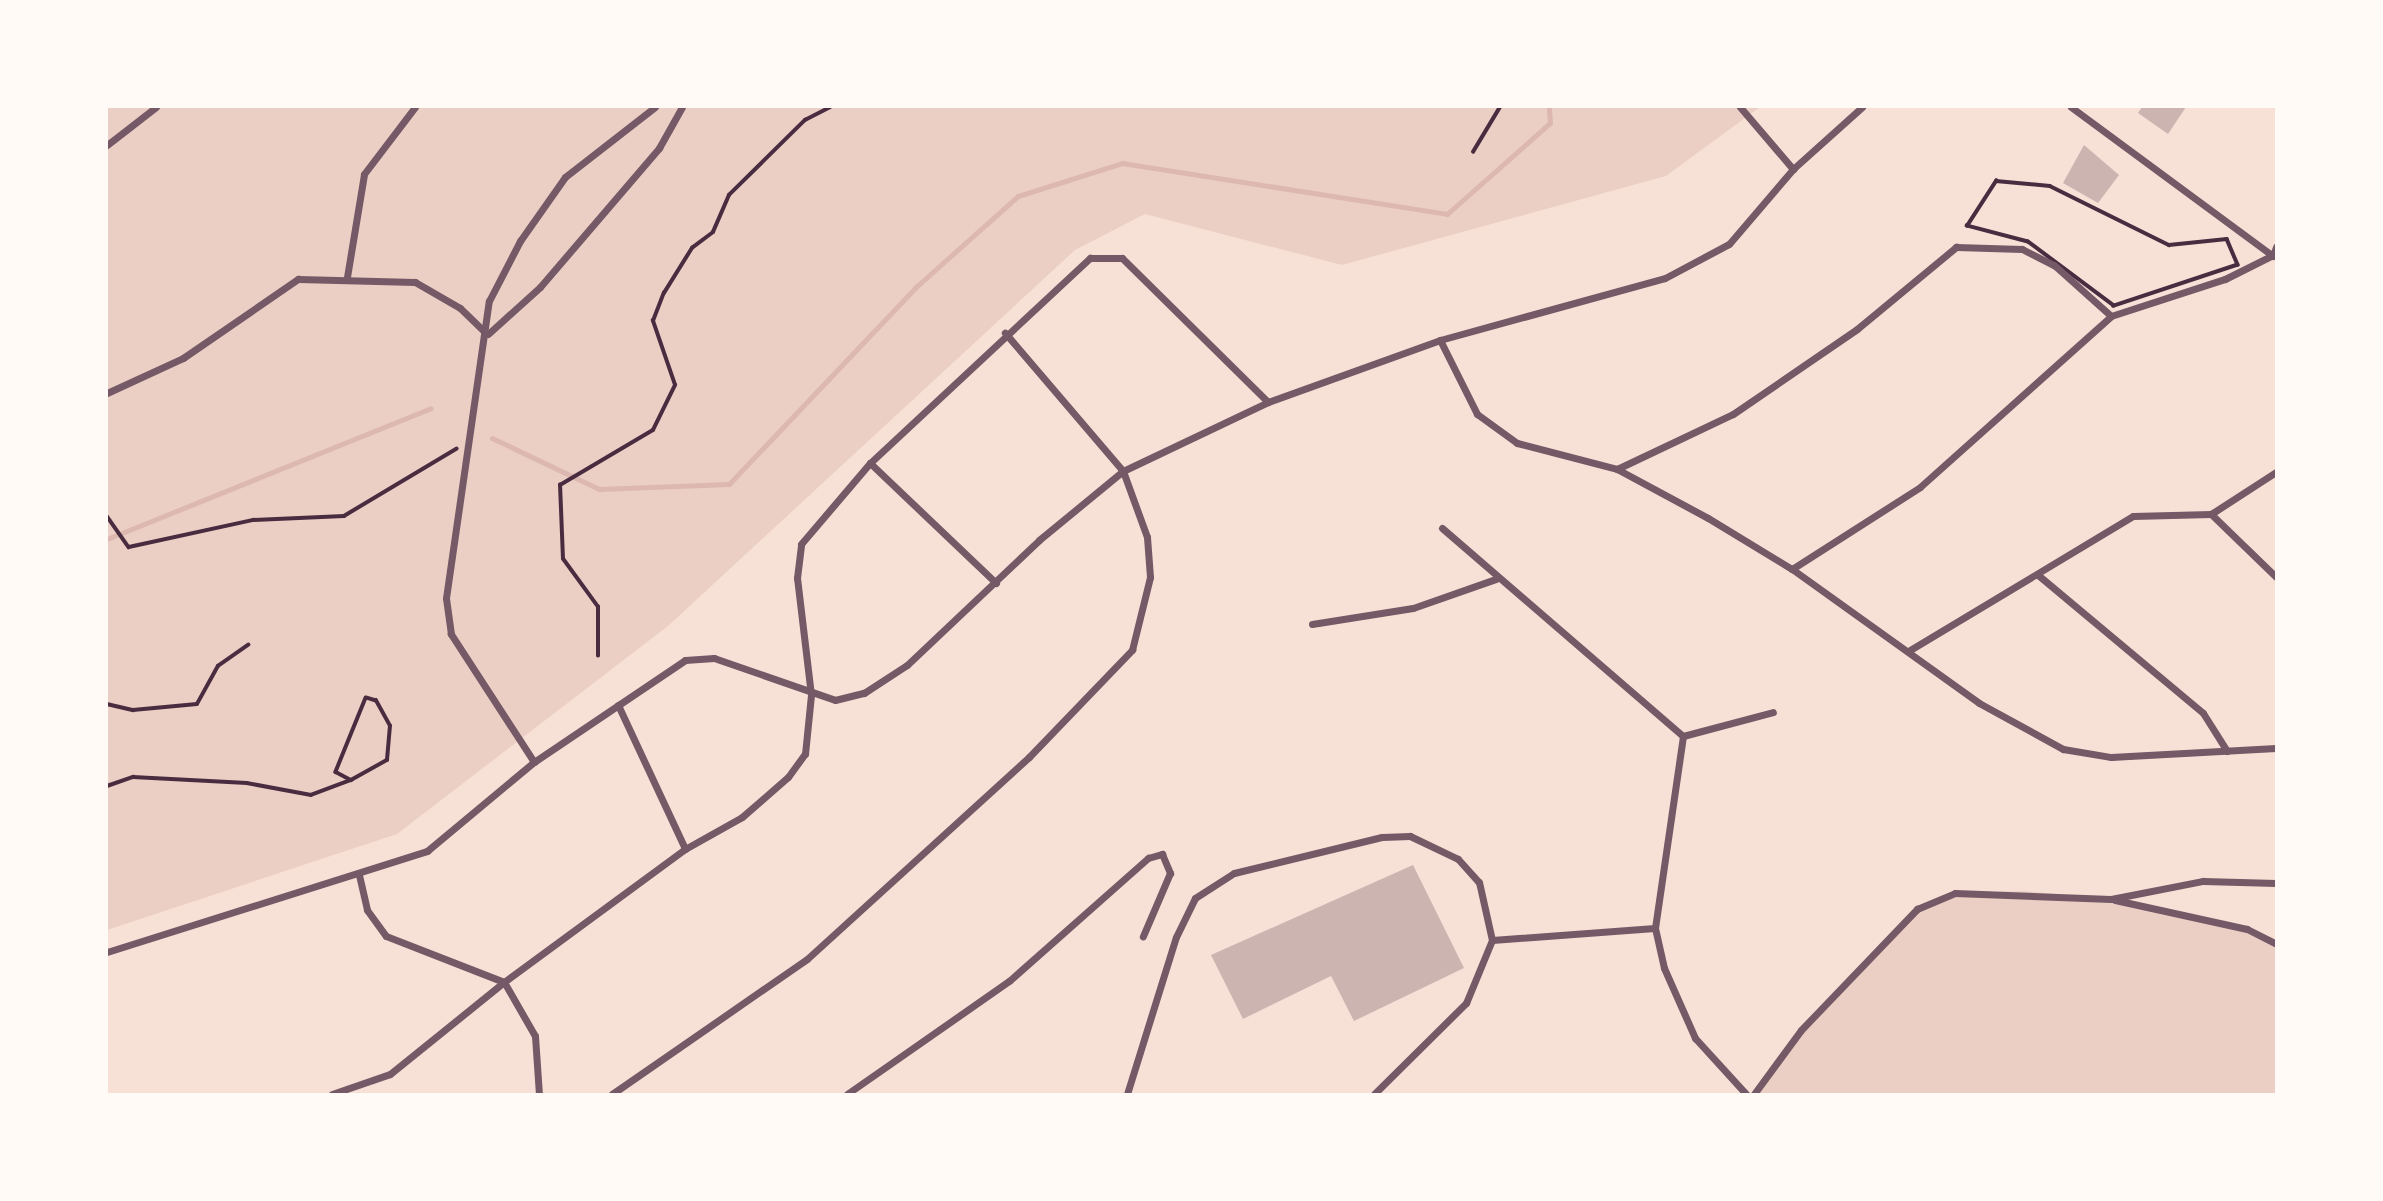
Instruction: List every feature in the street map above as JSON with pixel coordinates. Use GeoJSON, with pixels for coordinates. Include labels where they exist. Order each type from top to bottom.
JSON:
{"type":"FeatureCollection","features":[{"type":"Feature","properties":{"kind":"street"},"geometry":{"type":"LineString","coordinates":[[107,145],[156,107]]}},
{"type":"Feature","properties":{"kind":"street"},"geometry":{"type":"LineString","coordinates":[[347,277],[364,174],[415,107]]}},
{"type":"Feature","properties":{"kind":"street"},"geometry":{"type":"LineString","coordinates":[[534,762],[451,634],[446,598],[467,443],[488,334],[489,301],[500,276],[558,187],[655,107]]}},
{"type":"Feature","properties":{"kind":"street"},"geometry":{"type":"LineString","coordinates":[[488,334],[540,287],[659,148],[682,107]]}},
{"type":"Feature","properties":{"kind":"street"},"geometry":{"type":"LineString","coordinates":[[1740,107],[1793,169]]}},
{"type":"Feature","properties":{"kind":"street"},"geometry":{"type":"LineString","coordinates":[[107,952],[359,876],[427,851],[534,762],[685,660],[714,658],[811,695],[835,700],[864,693],[907,665],[1123,471],[1268,402],[1440,340],[1665,278],[1729,244],[1793,169],[1863,107]]}},
{"type":"Feature","properties":{"kind":"street"},"geometry":{"type":"LineString","coordinates":[[1792,569],[1920,487],[2111,316],[2225,279],[2275,253],[2071,107]]}},
{"type":"Feature","properties":{"kind":"street"},"geometry":{"type":"LineString","coordinates":[[1617,469],[1733,414],[1857,329],[1955,247],[2022,249],[2054,265],[2111,316]]}},
{"type":"Feature","properties":{"kind":"street"},"geometry":{"type":"LineString","coordinates":[[332,1094],[390,1073],[505,982],[685,849],[742,817],[788,777],[805,754],[811,695],[797,578],[801,544],[870,463],[1005,333],[1090,258],[1122,258],[1268,402]]}},
{"type":"Feature","properties":{"kind":"street"},"geometry":{"type":"LineString","coordinates":[[107,393],[183,358],[298,279],[347,277],[415,282],[460,308],[488,334]]}},
{"type":"Feature","properties":{"kind":"street"},"geometry":{"type":"LineString","coordinates":[[612,1094],[807,959],[1029,757],[1132,650],[1150,577],[1147,537],[1123,471],[1005,333]]}},
{"type":"Feature","properties":{"kind":"street"},"geometry":{"type":"LineString","coordinates":[[1440,340],[1478,414],[1517,443],[1617,469],[1792,569],[1910,650],[1979,703],[2063,749],[2111,757],[2276,748]]}},
{"type":"Feature","properties":{"kind":"street"},"geometry":{"type":"LineString","coordinates":[[870,463],[996,583]]}},
{"type":"Feature","properties":{"kind":"street"},"geometry":{"type":"LineString","coordinates":[[1910,650],[2133,516],[2211,514],[2276,472]]}},
{"type":"Feature","properties":{"kind":"street"},"geometry":{"type":"LineString","coordinates":[[2211,514],[2276,577]]}},
{"type":"Feature","properties":{"kind":"street"},"geometry":{"type":"LineString","coordinates":[[1442,528],[1496,579],[1683,736]]}},
{"type":"Feature","properties":{"kind":"street"},"geometry":{"type":"LineString","coordinates":[[2038,575],[2203,713],[2227,751]]}},
{"type":"Feature","properties":{"kind":"street"},"geometry":{"type":"LineString","coordinates":[[1312,624],[1413,608],[1496,579]]}},
{"type":"Feature","properties":{"kind":"street"},"geometry":{"type":"LineString","coordinates":[[618,705],[685,849]]}},
{"type":"Feature","properties":{"kind":"street"},"geometry":{"type":"LineString","coordinates":[[1683,736],[1773,712]]}},
{"type":"Feature","properties":{"kind":"street"},"geometry":{"type":"LineString","coordinates":[[1683,736],[1656,928],[1664,968],[1695,1038],[1746,1094]]}},
{"type":"Feature","properties":{"kind":"street"},"geometry":{"type":"LineString","coordinates":[[1127,1094],[1183,916],[1212,884],[1234,873],[1382,837],[1410,836],[1458,859],[1479,881],[1492,940],[1466,1003],[1374,1094]]}},
{"type":"Feature","properties":{"kind":"street"},"geometry":{"type":"LineString","coordinates":[[847,1094],[1010,981],[1148,858],[1162,855],[1170,873],[1143,936]]}},
{"type":"Feature","properties":{"kind":"street"},"geometry":{"type":"LineString","coordinates":[[359,876],[367,910],[386,936],[505,982],[535,1036],[538,1094]]}},
{"type":"Feature","properties":{"kind":"street"},"geometry":{"type":"LineString","coordinates":[[2111,899],[2203,881],[2276,883]]}},
{"type":"Feature","properties":{"kind":"street"},"geometry":{"type":"LineString","coordinates":[[1754,1094],[1801,1030],[1917,909],[1955,893],[2111,899],[2212,920],[2276,944]]}},
{"type":"Feature","properties":{"kind":"street"},"geometry":{"type":"LineString","coordinates":[[1492,940],[1656,928]]}},
{"type":"Feature","properties":{"kind":"path"},"geometry":{"type":"LineString","coordinates":[[598,656],[598,607],[563,559],[560,485],[653,430],[675,385],[653,321],[664,293],[692,248],[713,232],[729,195],[805,120],[830,107]]}},
{"type":"Feature","properties":{"kind":"path"},"geometry":{"type":"LineString","coordinates":[[1473,152],[1500,107]]}},
{"type":"Feature","properties":{"kind":"path"},"geometry":{"type":"LineString","coordinates":[[1996,181],[2050,186],[2169,245],[2227,239],[2238,265],[2114,306],[2028,242],[1967,226],[1996,181]]}},
{"type":"Feature","properties":{"kind":"path"},"geometry":{"type":"LineString","coordinates":[[108,517],[121,541],[134,547],[253,520],[344,516],[467,443]]}},
{"type":"Feature","properties":{"kind":"path"},"geometry":{"type":"LineString","coordinates":[[107,704],[133,710],[197,704],[218,666],[248,645]]}},
{"type":"Feature","properties":{"kind":"path"},"geometry":{"type":"LineString","coordinates":[[107,786],[133,777],[247,783],[311,795],[351,780],[387,760],[390,726],[376,701],[366,698],[336,772],[351,780]]}},
{"type":"Feature","properties":{"kind":"shaded area"},"geometry":{"type":"Polygon","coordinates":[[[107,107],[1760,107],[1666,176],[1342,265],[1145,214],[1075,250],[668,626],[397,834],[107,930],[107,107]]]}},
{"type":"Feature","properties":{"kind":"shaded area"},"geometry":{"type":"Polygon","coordinates":[[[2024,891],[2111,899],[2247,929],[2276,944],[2276,1094],[1754,1094],[1801,1030],[1917,909],[1955,893],[2024,891]]]}},
{"type":"Feature","properties":{"kind":"building"},"geometry":{"type":"Polygon","coordinates":[[[2142,107],[2186,107],[2168,134],[2138,113],[2142,107]]]}},
{"type":"Feature","properties":{"kind":"building"},"geometry":{"type":"Polygon","coordinates":[[[2084,145],[2119,175],[2098,203],[2063,183],[2084,145]]]}},
{"type":"Feature","properties":{"kind":"building"},"geometry":{"type":"Polygon","coordinates":[[[1413,865],[1464,968],[1354,1021],[1331,976],[1243,1019],[1211,955],[1413,865]]]}},
{"type":"Feature","properties":{"kind":"waterway"},"geometry":{"type":"LineString","coordinates":[[492,438],[599,489],[729,484],[917,286],[1018,196],[1122,163],[1447,214],[1550,123],[1549,107]]}},
{"type":"Feature","properties":{"kind":"waterway"},"geometry":{"type":"LineString","coordinates":[[107,539],[431,408]]}}]}
